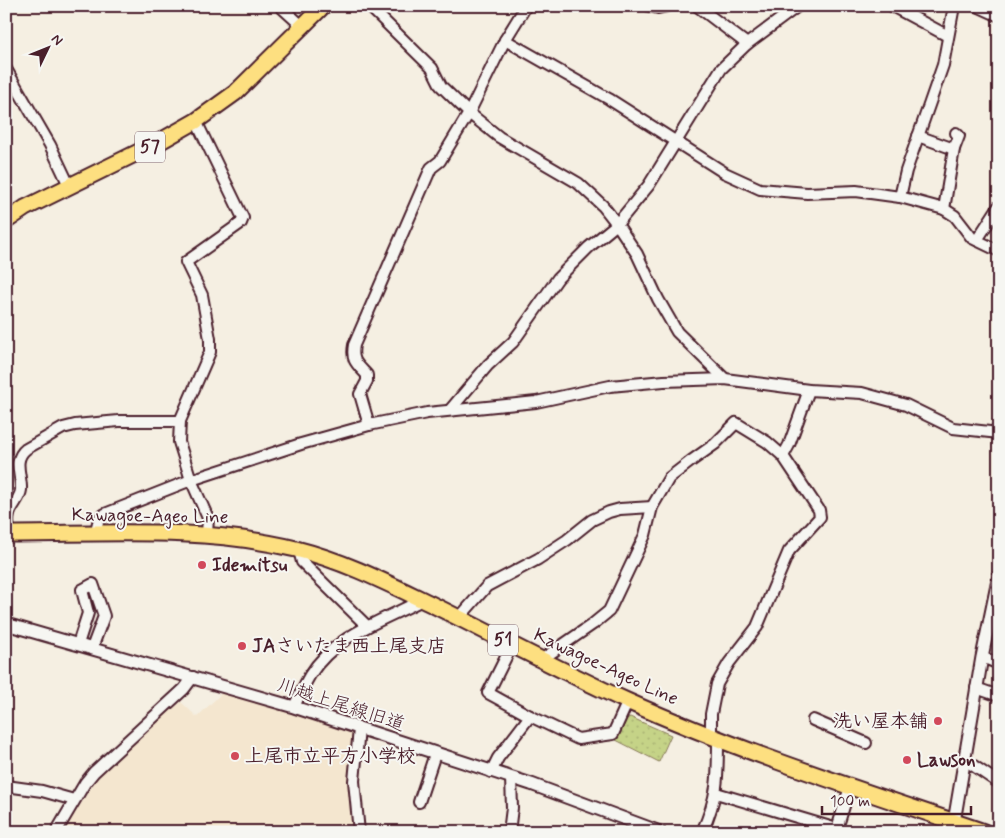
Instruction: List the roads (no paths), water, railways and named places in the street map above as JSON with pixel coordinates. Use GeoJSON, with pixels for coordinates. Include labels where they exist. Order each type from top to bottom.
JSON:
{"type":"FeatureCollection","features":[{"type":"Feature","properties":{"kind":"main road","name":"57"},"geometry":{"type":"LineString","coordinates":[[6,220],[25,208],[160,142],[196,121],[235,93],[324,6]]}},
{"type":"Feature","properties":{"kind":"main road","name":"Kawagoe-Ageo Line"},"geometry":{"type":"LineString","coordinates":[[8,534],[207,534],[262,542],[299,550],[364,571],[541,660],[628,701],[715,738],[850,787],[984,832]]}},
{"type":"Feature","properties":{"kind":"street"},"geometry":{"type":"LineString","coordinates":[[280,6],[302,26]]}},
{"type":"Feature","properties":{"kind":"street"},"geometry":{"type":"LineString","coordinates":[[369,6],[432,68],[441,86],[469,113],[499,137],[578,183],[603,206],[636,254],[677,332],[725,379]]}},
{"type":"Feature","properties":{"kind":"street"},"geometry":{"type":"LineString","coordinates":[[369,425],[360,394],[368,378],[352,356],[354,344],[431,168],[440,161],[469,113],[505,40],[526,6]]}},
{"type":"Feature","properties":{"kind":"street"},"geometry":{"type":"LineString","coordinates":[[649,6],[658,8],[668,6]]}},
{"type":"Feature","properties":{"kind":"street"},"geometry":{"type":"LineString","coordinates":[[697,6],[747,44]]}},
{"type":"Feature","properties":{"kind":"street"},"geometry":{"type":"LineString","coordinates":[[450,410],[488,365],[513,342],[558,278],[588,248],[617,224],[649,185],[721,69],[747,44],[798,6]]}},
{"type":"Feature","properties":{"kind":"street"},"geometry":{"type":"LineString","coordinates":[[892,6],[948,36]]}},
{"type":"Feature","properties":{"kind":"street"},"geometry":{"type":"LineString","coordinates":[[900,197],[906,171],[943,65],[954,6]]}},
{"type":"Feature","properties":{"kind":"street"},"geometry":{"type":"LineString","coordinates":[[977,6],[999,16]]}},
{"type":"Feature","properties":{"kind":"street"},"geometry":{"type":"LineString","coordinates":[[505,40],[602,95],[725,173],[760,189],[807,193],[856,191],[900,197],[944,209],[955,216],[972,238],[999,251]]}},
{"type":"Feature","properties":{"kind":"street"},"geometry":{"type":"LineString","coordinates":[[6,69],[50,144],[67,181],[72,185]]}},
{"type":"Feature","properties":{"kind":"street"},"geometry":{"type":"LineString","coordinates":[[196,121],[243,218],[241,223],[186,262],[202,295],[210,339],[210,352],[180,421],[179,442],[190,480],[208,518],[207,534]]}},
{"type":"Feature","properties":{"kind":"street"},"geometry":{"type":"LineString","coordinates":[[944,209],[954,149],[960,136],[956,133]]}},
{"type":"Feature","properties":{"kind":"street"},"geometry":{"type":"LineString","coordinates":[[918,136],[954,149]]}},
{"type":"Feature","properties":{"kind":"street"},"geometry":{"type":"LineString","coordinates":[[978,240],[999,206]]}},
{"type":"Feature","properties":{"kind":"street"},"geometry":{"type":"LineString","coordinates":[[96,534],[99,519],[105,514],[190,480],[301,444],[369,425],[427,413],[536,402],[610,386],[664,381],[725,379],[760,385],[862,393],[906,405],[953,428],[999,433]]}},
{"type":"Feature","properties":{"kind":"street"},"geometry":{"type":"LineString","coordinates":[[783,456],[790,445],[809,390]]}},
{"type":"Feature","properties":{"kind":"street"},"geometry":{"type":"LineString","coordinates":[[8,534],[9,514],[21,493],[18,463],[26,449],[63,428],[75,425],[180,421]]}},
{"type":"Feature","properties":{"kind":"street"},"geometry":{"type":"LineString","coordinates":[[541,660],[609,611],[646,535],[652,507],[669,478],[715,444],[736,423],[767,442],[783,456],[819,510],[820,517],[790,551],[757,627],[729,663],[717,684],[711,714],[718,771],[716,793],[712,810],[702,832]]}},
{"type":"Feature","properties":{"kind":"street"},"geometry":{"type":"LineString","coordinates":[[459,618],[487,586],[567,540],[592,520],[620,509],[652,507]]}},
{"type":"Feature","properties":{"kind":"street"},"geometry":{"type":"LineString","coordinates":[[299,550],[302,562],[367,626]]}},
{"type":"Feature","properties":{"kind":"street"},"geometry":{"type":"LineString","coordinates":[[954,822],[976,688],[999,574]]}},
{"type":"Feature","properties":{"kind":"street"},"geometry":{"type":"LineString","coordinates":[[78,644],[88,613],[82,590],[92,584],[104,616],[92,648]]}},
{"type":"Feature","properties":{"kind":"street"},"geometry":{"type":"LineString","coordinates":[[294,707],[310,675],[336,646],[367,626],[422,600]]}},
{"type":"Feature","properties":{"kind":"street","name":"川越上尾線旧道"},"geometry":{"type":"LineString","coordinates":[[6,624],[294,707],[512,778],[660,832]]}},
{"type":"Feature","properties":{"kind":"street"},"geometry":{"type":"LineString","coordinates":[[512,645],[488,693],[530,716],[578,739],[613,734],[628,701]]}},
{"type":"Feature","properties":{"kind":"street"},"geometry":{"type":"LineString","coordinates":[[982,657],[999,664]]}},
{"type":"Feature","properties":{"kind":"street"},"geometry":{"type":"LineString","coordinates":[[56,832],[84,783],[184,689],[193,677]]}},
{"type":"Feature","properties":{"kind":"street"},"geometry":{"type":"LineString","coordinates":[[976,688],[999,696]]}},
{"type":"Feature","properties":{"kind":"street"},"geometry":{"type":"LineString","coordinates":[[491,772],[498,758],[530,716]]}},
{"type":"Feature","properties":{"kind":"street"},"geometry":{"type":"LineString","coordinates":[[813,720],[866,743]]}},
{"type":"Feature","properties":{"kind":"street"},"geometry":{"type":"LineString","coordinates":[[359,729],[354,781],[361,831]]}},
{"type":"Feature","properties":{"kind":"street"},"geometry":{"type":"LineString","coordinates":[[419,802],[434,754]]}},
{"type":"Feature","properties":{"kind":"street"},"geometry":{"type":"LineString","coordinates":[[965,760],[999,783]]}},
{"type":"Feature","properties":{"kind":"street"},"geometry":{"type":"LineString","coordinates":[[509,832],[512,808],[512,778]]}},
{"type":"Feature","properties":{"kind":"street"},"geometry":{"type":"LineString","coordinates":[[6,786],[42,791],[74,800]]}},
{"type":"Feature","properties":{"kind":"street"},"geometry":{"type":"LineString","coordinates":[[716,793],[836,830],[850,787]]}},
{"type":"Feature","properties":{"kind":"place","name":"Idemitsu"},"geometry":{"type":"Point","coordinates":[202,565]}},
{"type":"Feature","properties":{"kind":"place","name":"JAさいたま西上尾支店"},"geometry":{"type":"Point","coordinates":[242,646]}},
{"type":"Feature","properties":{"kind":"place","name":"洗い屋本舗"},"geometry":{"type":"Point","coordinates":[938,721]}},
{"type":"Feature","properties":{"kind":"place","name":"上尾市立平方小学校"},"geometry":{"type":"Point","coordinates":[235,756]}},
{"type":"Feature","properties":{"kind":"place","name":"Lawson"},"geometry":{"type":"Point","coordinates":[907,760]}}]}
